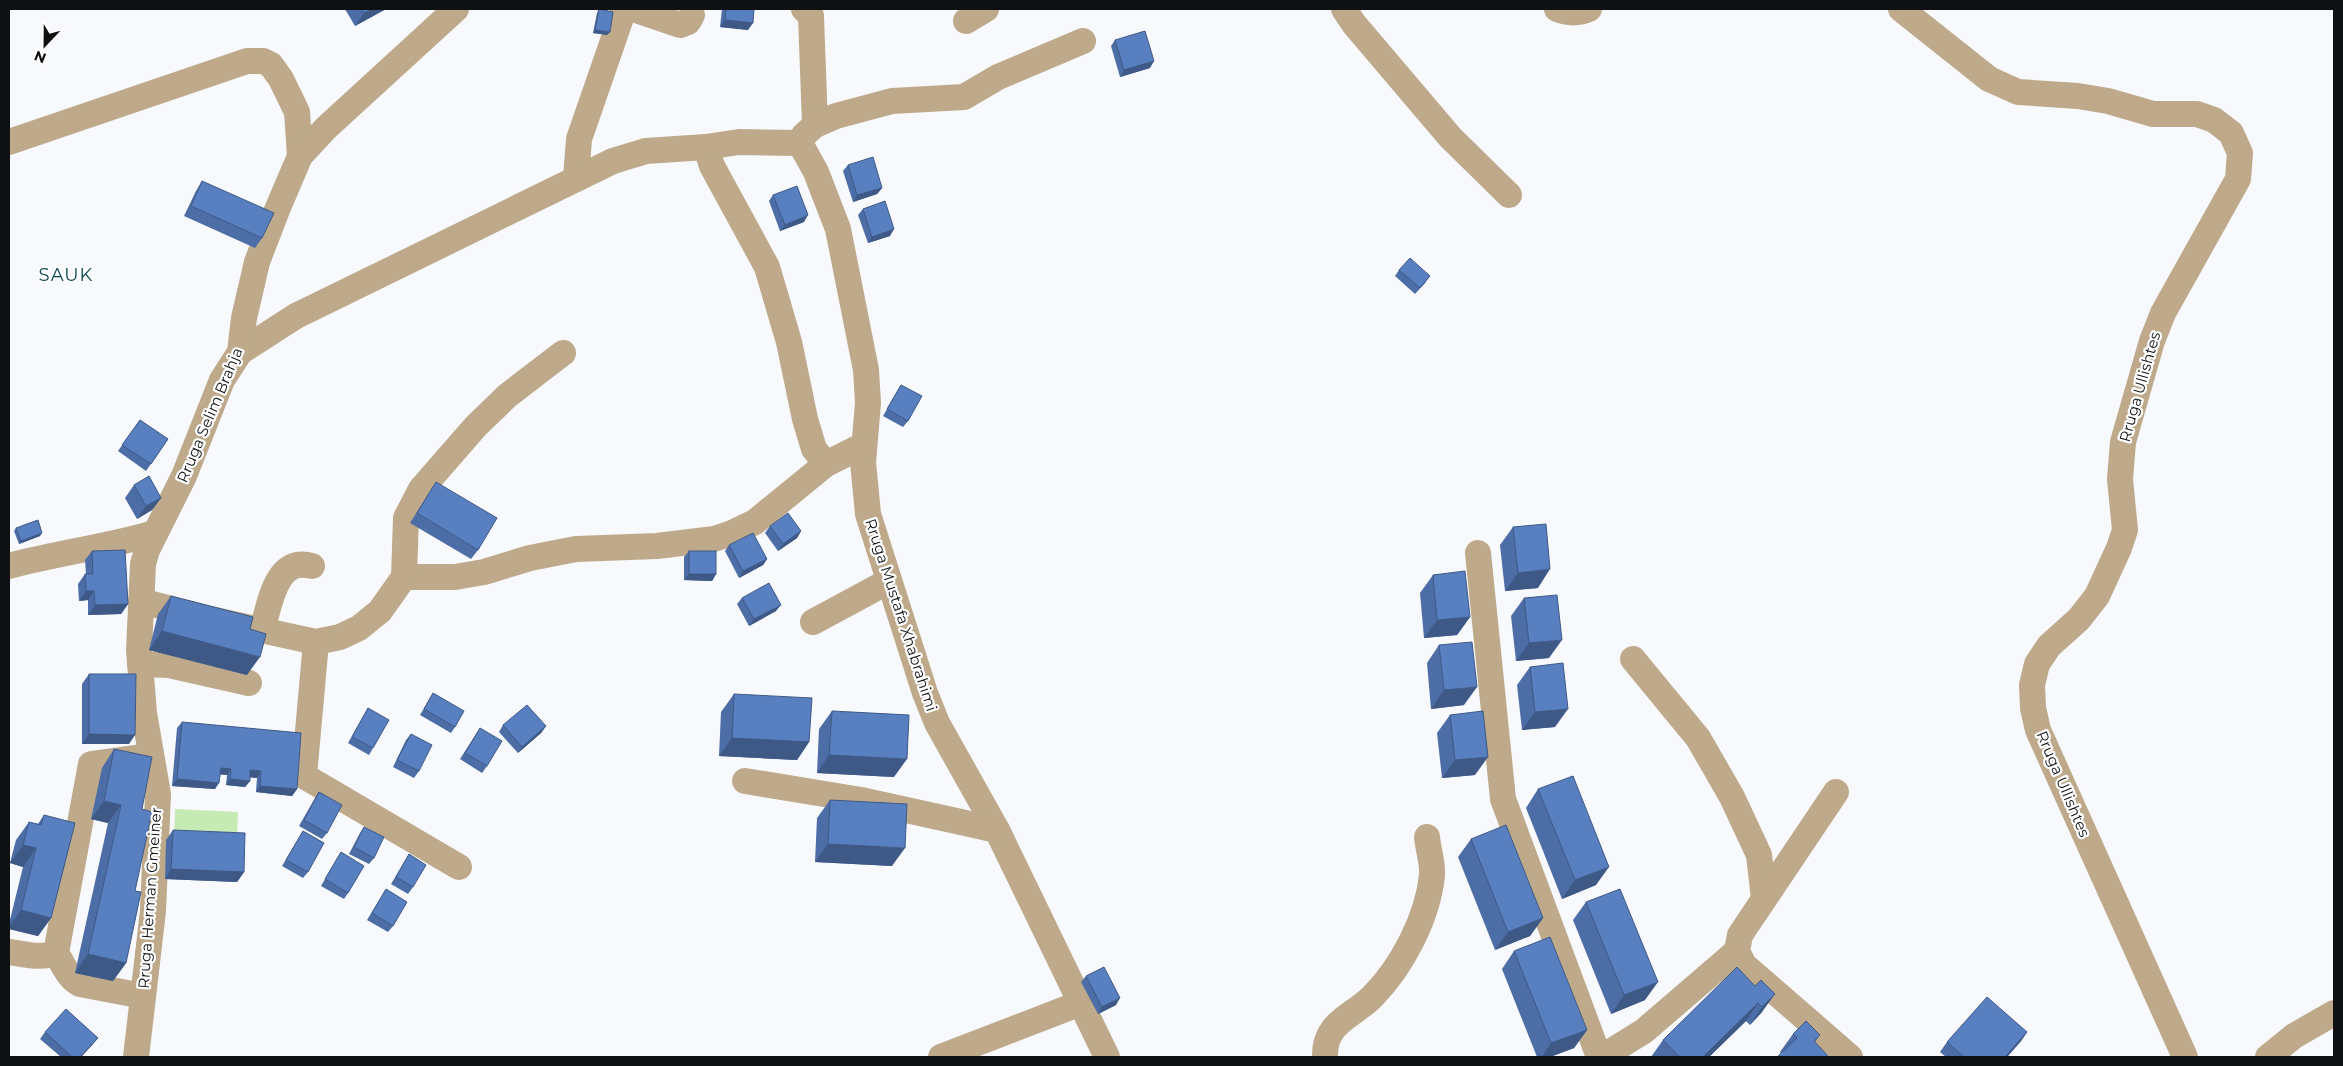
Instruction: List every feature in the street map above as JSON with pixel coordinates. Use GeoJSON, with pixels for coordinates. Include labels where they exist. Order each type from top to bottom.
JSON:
{"type":"FeatureCollection","features":[{"type":"Feature","properties":{"kind":"street","name":"Rruga Selim Brahja"},"geometry":{"type":"LineString","coordinates":[[155,533],[184,476],[222,380],[240,352],[244,318],[258,262],[300,156],[326,128],[456,9]]}},
{"type":"Feature","properties":{"kind":"street"},"geometry":{"type":"LineString","coordinates":[[576,178],[579,139],[624,9]]}},
{"type":"Feature","properties":{"kind":"street"},"geometry":{"type":"LineString","coordinates":[[633,9],[680,24],[688,22],[692,15]]}},
{"type":"Feature","properties":{"kind":"street"},"geometry":{"type":"LineString","coordinates":[[1344,9],[1354,24],[1450,137],[1509,195]]}},
{"type":"Feature","properties":{"kind":"street"},"geometry":{"type":"LineString","coordinates":[[1557,9],[1564,12],[1574,12],[1589,9]]}},
{"type":"Feature","properties":{"kind":"street","name":"Rruga Ullishtes"},"geometry":{"type":"LineString","coordinates":[[1901,9],[1989,79],[2018,92],[2101,100],[2153,114],[2196,114],[2214,120],[2231,133],[2240,153],[2238,179],[2163,313],[2152,341],[2122,442],[2120,479],[2125,530],[2119,548],[2097,596],[2079,620],[2049,646],[2037,664],[2032,685],[2033,708],[2038,730],[2185,1057]]}},
{"type":"Feature","properties":{"kind":"street"},"geometry":{"type":"LineString","coordinates":[[808,134],[812,11]]}},
{"type":"Feature","properties":{"kind":"street"},"geometry":{"type":"LineString","coordinates":[[240,352],[296,316],[613,161],[646,151],[706,147],[808,134],[836,116],[892,101],[964,97],[998,77],[1083,41]]}},
{"type":"Feature","properties":{"kind":"street"},"geometry":{"type":"LineString","coordinates":[[9,142],[248,61],[263,61],[271,65],[281,79],[297,112],[300,156]]}},
{"type":"Feature","properties":{"kind":"street","name":"Rruga Mustafa Xhabrahimi"},"geometry":{"type":"LineString","coordinates":[[808,134],[816,172],[838,229],[866,370],[868,403],[864,445],[864,480],[868,514],[889,581],[937,722],[997,830],[1107,1057]]}},
{"type":"Feature","properties":{"kind":"street"},"geometry":{"type":"LineString","coordinates":[[706,147],[712,166],[767,267],[789,342],[805,420],[814,449],[826,464]]}},
{"type":"Feature","properties":{"kind":"street"},"geometry":{"type":"LineString","coordinates":[[142,601],[316,642],[340,637],[359,628],[380,610],[404,577],[406,518],[421,489],[476,426],[507,396],[563,354]]}},
{"type":"Feature","properties":{"kind":"street"},"geometry":{"type":"LineString","coordinates":[[404,577],[455,577],[484,572],[530,558],[576,549],[657,546],[714,539],[732,533],[754,522],[826,464],[864,445]]}},
{"type":"Feature","properties":{"kind":"street"},"geometry":{"type":"LineString","coordinates":[[9,566],[124,542],[155,533]]}},
{"type":"Feature","properties":{"kind":"street","name":"Rruga Herman Gmeiner"},"geometry":{"type":"LineString","coordinates":[[136,1057],[152,910],[158,794],[144,713],[140,664],[143,564],[155,533]]}},
{"type":"Feature","properties":{"kind":"street"},"geometry":{"type":"LineString","coordinates":[[1478,553],[1503,799],[1600,1057],[1644,1032],[1730,957],[1740,935],[1836,792]]}},
{"type":"Feature","properties":{"kind":"street"},"geometry":{"type":"LineString","coordinates":[[262,630],[279,576],[286,569],[297,566],[312,566]]}},
{"type":"Feature","properties":{"kind":"street"},"geometry":{"type":"LineString","coordinates":[[813,622],[889,581]]}},
{"type":"Feature","properties":{"kind":"street"},"geometry":{"type":"LineString","coordinates":[[316,642],[304,776],[459,867]]}},
{"type":"Feature","properties":{"kind":"street"},"geometry":{"type":"LineString","coordinates":[[1633,659],[1698,738],[1732,797],[1759,855],[1764,899]]}},
{"type":"Feature","properties":{"kind":"street"},"geometry":{"type":"LineString","coordinates":[[140,664],[169,665],[250,683]]}},
{"type":"Feature","properties":{"kind":"street"},"geometry":{"type":"LineString","coordinates":[[143,996],[80,984],[67,973],[56,953],[91,764],[152,756]]}},
{"type":"Feature","properties":{"kind":"street"},"geometry":{"type":"LineString","coordinates":[[745,781],[861,800],[997,830]]}},
{"type":"Feature","properties":{"kind":"street"},"geometry":{"type":"LineString","coordinates":[[1325,1057],[1325,1046],[1339,1021],[1372,998],[1402,958],[1427,906],[1432,873],[1427,837]]}},
{"type":"Feature","properties":{"kind":"street"},"geometry":{"type":"LineString","coordinates":[[9,952],[39,956],[48,956],[56,953]]}},
{"type":"Feature","properties":{"kind":"street"},"geometry":{"type":"LineString","coordinates":[[1730,957],[1744,965],[1850,1057]]}},
{"type":"Feature","properties":{"kind":"street"},"geometry":{"type":"LineString","coordinates":[[941,1057],[1081,1003]]}},
{"type":"Feature","properties":{"kind":"street"},"geometry":{"type":"LineString","coordinates":[[2268,1057],[2294,1036],[2334,1013]]}},
{"type":"Feature","properties":{"kind":"green space"},"geometry":{"type":"Polygon","coordinates":[[[175,809],[238,812],[237,842],[174,839],[175,809]]]}},
{"type":"Feature","properties":{"kind":"building"},"geometry":{"type":"Polygon","coordinates":[[[361,9],[372,9],[364,13],[361,9]]]}},
{"type":"Feature","properties":{"kind":"building"},"geometry":{"type":"Polygon","coordinates":[[[599,9],[613,12],[610,32],[595,30],[599,9]]]}},
{"type":"Feature","properties":{"kind":"building"},"geometry":{"type":"Polygon","coordinates":[[[726,9],[754,9],[753,23],[725,20],[726,9]]]}},
{"type":"Feature","properties":{"kind":"building"},"geometry":{"type":"Polygon","coordinates":[[[1145,31],[1154,61],[1124,70],[1115,40],[1145,31]]]}},
{"type":"Feature","properties":{"kind":"building"},"geometry":{"type":"Polygon","coordinates":[[[873,157],[882,188],[857,195],[848,165],[873,157]]]}},
{"type":"Feature","properties":{"kind":"building"},"geometry":{"type":"Polygon","coordinates":[[[202,181],[274,213],[262,238],[191,206],[202,181]]]}},
{"type":"Feature","properties":{"kind":"building"},"geometry":{"type":"Polygon","coordinates":[[[797,186],[808,215],[785,225],[773,195],[797,186]]]}},
{"type":"Feature","properties":{"kind":"building"},"geometry":{"type":"Polygon","coordinates":[[[885,201],[894,229],[872,237],[863,209],[885,201]]]}},
{"type":"Feature","properties":{"kind":"building"},"geometry":{"type":"Polygon","coordinates":[[[1410,258],[1430,276],[1420,288],[1399,270],[1410,258]]]}},
{"type":"Feature","properties":{"kind":"building"},"geometry":{"type":"Polygon","coordinates":[[[901,385],[922,396],[908,421],[887,409],[901,385]]]}},
{"type":"Feature","properties":{"kind":"building"},"geometry":{"type":"Polygon","coordinates":[[[140,420],[168,439],[151,464],[122,445],[140,420]]]}},
{"type":"Feature","properties":{"kind":"building"},"geometry":{"type":"Polygon","coordinates":[[[149,476],[161,498],[146,506],[134,485],[149,476]]]}},
{"type":"Feature","properties":{"kind":"building"},"geometry":{"type":"Polygon","coordinates":[[[436,482],[497,518],[478,550],[417,513],[436,482]]]}},
{"type":"Feature","properties":{"kind":"building"},"geometry":{"type":"Polygon","coordinates":[[[788,513],[801,531],[783,544],[770,526],[788,513]]]}},
{"type":"Feature","properties":{"kind":"building"},"geometry":{"type":"Polygon","coordinates":[[[38,520],[42,533],[21,541],[16,528],[38,520]]]}},
{"type":"Feature","properties":{"kind":"building"},"geometry":{"type":"Polygon","coordinates":[[[1546,524],[1550,569],[1518,573],[1513,527],[1546,524]]]}},
{"type":"Feature","properties":{"kind":"building"},"geometry":{"type":"Polygon","coordinates":[[[753,533],[767,559],[743,571],[729,545],[753,533]]]}},
{"type":"Feature","properties":{"kind":"building"},"geometry":{"type":"Polygon","coordinates":[[[125,550],[128,604],[95,605],[94,591],[86,591],[85,574],[93,574],[92,551],[125,550]]]}},
{"type":"Feature","properties":{"kind":"building"},"geometry":{"type":"Polygon","coordinates":[[[689,551],[716,551],[716,574],[689,574],[689,551]]]}},
{"type":"Feature","properties":{"kind":"building"},"geometry":{"type":"Polygon","coordinates":[[[1465,571],[1470,617],[1437,620],[1433,575],[1465,571]]]}},
{"type":"Feature","properties":{"kind":"building"},"geometry":{"type":"Polygon","coordinates":[[[769,583],[781,605],[754,619],[742,598],[769,583]]]}},
{"type":"Feature","properties":{"kind":"building"},"geometry":{"type":"Polygon","coordinates":[[[1557,595],[1562,640],[1529,643],[1524,598],[1557,595]]]}},
{"type":"Feature","properties":{"kind":"building"},"geometry":{"type":"Polygon","coordinates":[[[171,596],[253,617],[250,629],[266,634],[260,657],[162,631],[171,596]]]}},
{"type":"Feature","properties":{"kind":"building"},"geometry":{"type":"Polygon","coordinates":[[[1472,642],[1477,687],[1444,690],[1439,645],[1472,642]]]}},
{"type":"Feature","properties":{"kind":"building"},"geometry":{"type":"Polygon","coordinates":[[[1563,663],[1568,709],[1535,712],[1530,667],[1563,663]]]}},
{"type":"Feature","properties":{"kind":"building"},"geometry":{"type":"Polygon","coordinates":[[[89,674],[136,674],[135,735],[89,734],[89,674]]]}},
{"type":"Feature","properties":{"kind":"building"},"geometry":{"type":"Polygon","coordinates":[[[433,693],[464,711],[455,727],[424,709],[433,693]]]}},
{"type":"Feature","properties":{"kind":"building"},"geometry":{"type":"Polygon","coordinates":[[[734,694],[812,698],[809,742],[732,738],[734,694]]]}},
{"type":"Feature","properties":{"kind":"building"},"geometry":{"type":"Polygon","coordinates":[[[527,705],[546,726],[522,747],[503,725],[527,705]]]}},
{"type":"Feature","properties":{"kind":"building"},"geometry":{"type":"Polygon","coordinates":[[[368,708],[389,720],[373,748],[352,737],[368,708]]]}},
{"type":"Feature","properties":{"kind":"building"},"geometry":{"type":"Polygon","coordinates":[[[832,711],[909,715],[907,759],[829,755],[832,711]]]}},
{"type":"Feature","properties":{"kind":"building"},"geometry":{"type":"Polygon","coordinates":[[[1483,711],[1488,757],[1455,760],[1450,715],[1483,711]]]}},
{"type":"Feature","properties":{"kind":"building"},"geometry":{"type":"Polygon","coordinates":[[[182,722],[301,733],[297,789],[260,786],[261,771],[250,770],[250,781],[230,779],[231,769],[221,768],[219,783],[177,779],[182,722]]]}},
{"type":"Feature","properties":{"kind":"building"},"geometry":{"type":"Polygon","coordinates":[[[480,728],[502,741],[487,766],[465,753],[480,728]]]}},
{"type":"Feature","properties":{"kind":"building"},"geometry":{"type":"Polygon","coordinates":[[[411,734],[432,745],[419,771],[397,760],[411,734]]]}},
{"type":"Feature","properties":{"kind":"building"},"geometry":{"type":"Polygon","coordinates":[[[114,749],[152,757],[142,809],[152,812],[135,891],[141,892],[126,963],[88,954],[121,805],[104,801],[114,749]]]}},
{"type":"Feature","properties":{"kind":"building"},"geometry":{"type":"Polygon","coordinates":[[[1573,776],[1609,867],[1575,880],[1538,789],[1573,776]]]}},
{"type":"Feature","properties":{"kind":"building"},"geometry":{"type":"Polygon","coordinates":[[[319,792],[342,805],[327,833],[304,820],[319,792]]]}},
{"type":"Feature","properties":{"kind":"building"},"geometry":{"type":"Polygon","coordinates":[[[830,800],[907,804],[905,848],[828,844],[830,800]]]}},
{"type":"Feature","properties":{"kind":"building"},"geometry":{"type":"Polygon","coordinates":[[[44,815],[75,823],[51,918],[21,910],[36,848],[23,845],[29,822],[41,825],[44,815]]]}},
{"type":"Feature","properties":{"kind":"building"},"geometry":{"type":"Polygon","coordinates":[[[1506,825],[1543,918],[1508,932],[1471,839],[1506,825]]]}},
{"type":"Feature","properties":{"kind":"building"},"geometry":{"type":"Polygon","coordinates":[[[364,827],[384,837],[374,858],[354,847],[364,827]]]}},
{"type":"Feature","properties":{"kind":"building"},"geometry":{"type":"Polygon","coordinates":[[[173,830],[245,833],[244,872],[171,869],[173,830]]]}},
{"type":"Feature","properties":{"kind":"building"},"geometry":{"type":"Polygon","coordinates":[[[303,831],[324,843],[308,872],[286,860],[303,831]]]}},
{"type":"Feature","properties":{"kind":"building"},"geometry":{"type":"Polygon","coordinates":[[[341,852],[364,866],[348,893],[325,879],[341,852]]]}},
{"type":"Feature","properties":{"kind":"building"},"geometry":{"type":"Polygon","coordinates":[[[409,854],[426,865],[413,887],[396,877],[409,854]]]}},
{"type":"Feature","properties":{"kind":"building"},"geometry":{"type":"Polygon","coordinates":[[[386,889],[407,902],[393,926],[372,913],[386,889]]]}},
{"type":"Feature","properties":{"kind":"building"},"geometry":{"type":"Polygon","coordinates":[[[1620,889],[1658,982],[1624,995],[1586,902],[1620,889]]]}},
{"type":"Feature","properties":{"kind":"building"},"geometry":{"type":"Polygon","coordinates":[[[1550,937],[1587,1030],[1551,1043],[1514,951],[1550,937]]]}},
{"type":"Feature","properties":{"kind":"building"},"geometry":{"type":"Polygon","coordinates":[[[1104,967],[1120,998],[1102,1007],[1086,976],[1104,967]]]}},
{"type":"Feature","properties":{"kind":"building"},"geometry":{"type":"Polygon","coordinates":[[[1737,967],[1755,986],[1761,980],[1775,994],[1762,1007],[1758,1003],[1703,1057],[1680,1057],[1663,1040],[1737,967]]]}},
{"type":"Feature","properties":{"kind":"building"},"geometry":{"type":"Polygon","coordinates":[[[1987,997],[2027,1032],[2005,1057],[1964,1057],[1947,1042],[1987,997]]]}},
{"type":"Feature","properties":{"kind":"building"},"geometry":{"type":"Polygon","coordinates":[[[66,1009],[98,1038],[80,1057],[72,1057],[45,1032],[66,1009]]]}},
{"type":"Feature","properties":{"kind":"building"},"geometry":{"type":"Polygon","coordinates":[[[1806,1021],[1820,1035],[1814,1041],[1829,1057],[1777,1057],[1797,1038],[1793,1034],[1806,1021]]]}},
{"type":"Feature","properties":{"kind":"district","name":"SAUK"},"geometry":{"type":"Point","coordinates":[66,275]}}]}
